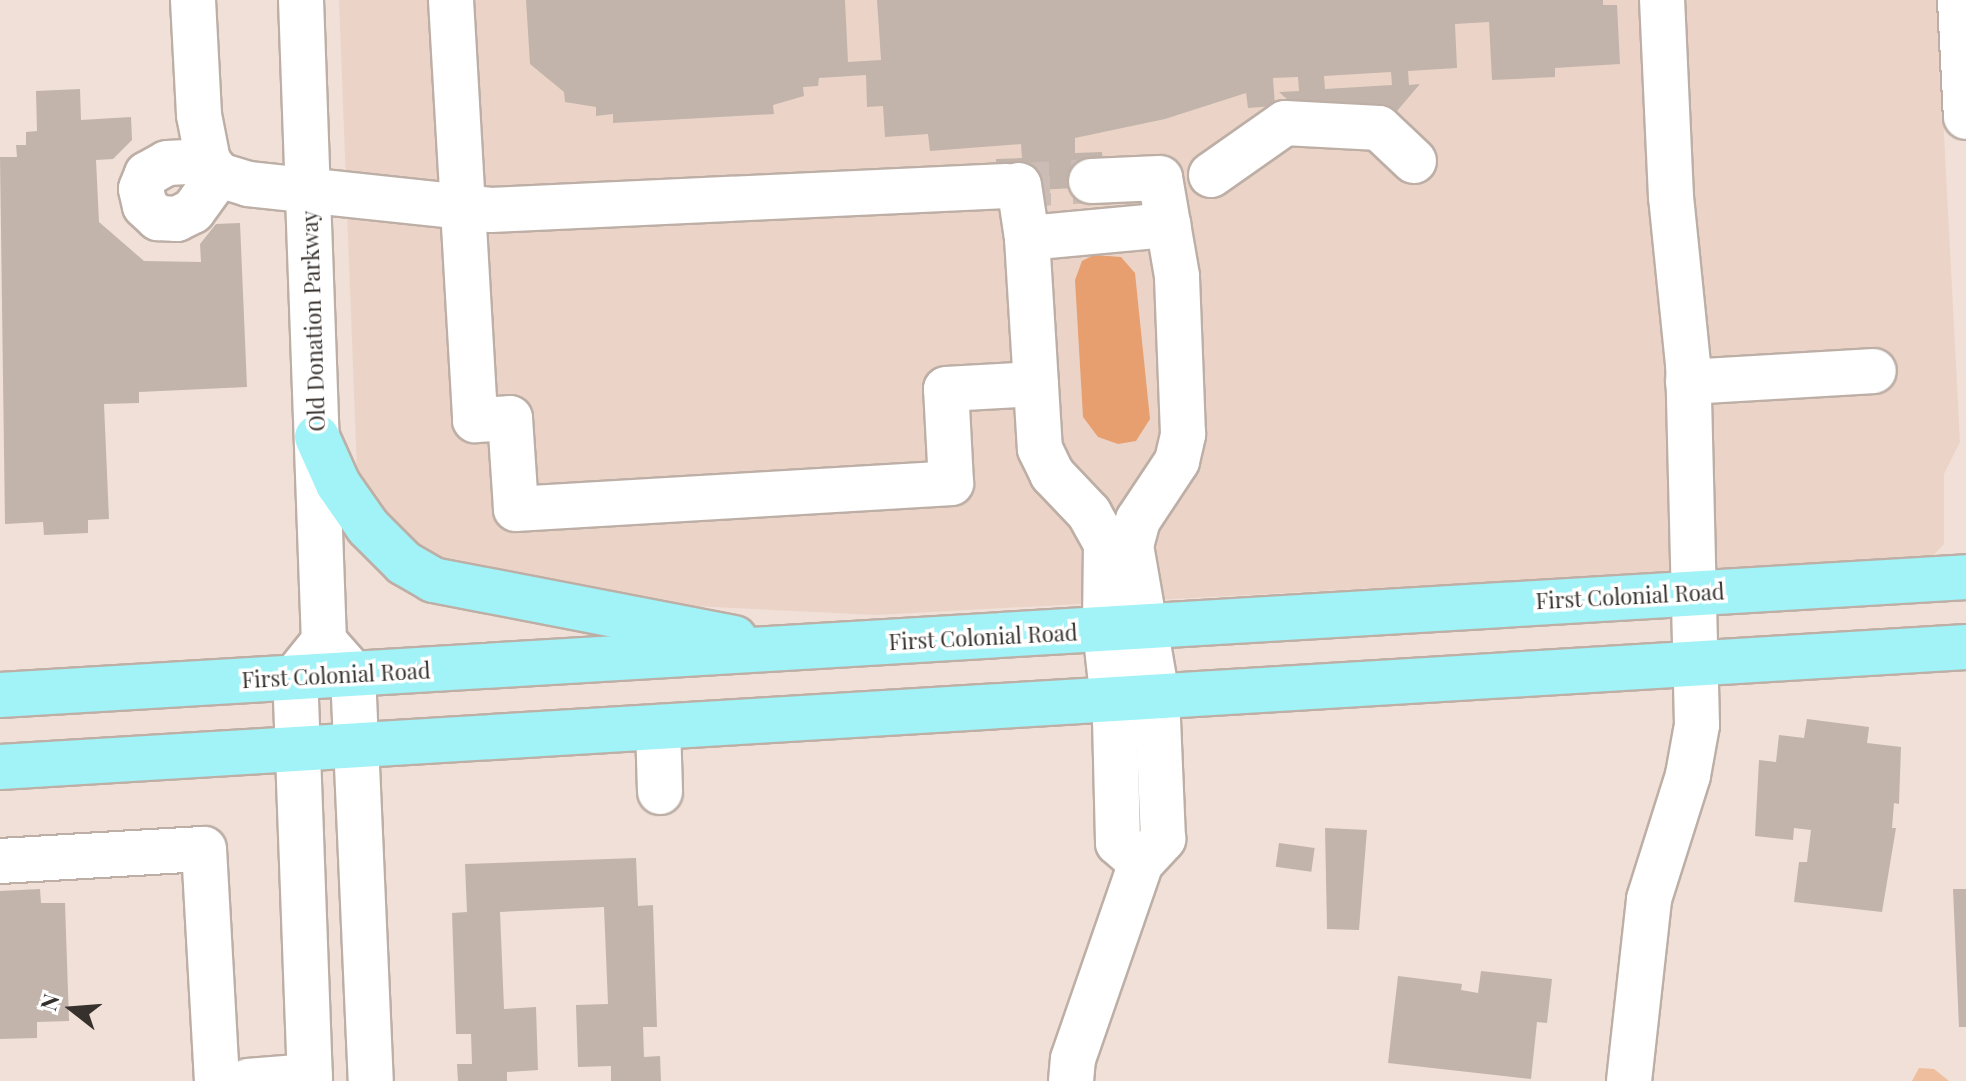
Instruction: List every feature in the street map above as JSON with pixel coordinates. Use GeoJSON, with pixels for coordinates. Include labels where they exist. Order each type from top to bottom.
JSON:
{"type":"FeatureCollection","features":[{"type":"Feature","properties":{"kind":"main road"},"geometry":{"type":"LineString","coordinates":[[317,437],[338,484],[368,527],[404,563],[433,580],[690,627],[779,649]]}},
{"type":"Feature","properties":{"kind":"main road","name":"First Colonial Road"},"geometry":{"type":"LineString","coordinates":[[0,695],[1966,577]]}},
{"type":"Feature","properties":{"kind":"main road"},"geometry":{"type":"LineString","coordinates":[[0,767],[1966,647]]}},
{"type":"Feature","properties":{"kind":"street"},"geometry":{"type":"LineString","coordinates":[[193,0],[199,115],[214,168],[309,192],[463,207],[566,210],[1012,185],[1027,238],[1040,449],[1052,474],[1089,513],[1106,544],[1125,626],[1157,696],[1163,839],[1141,863],[1073,1059],[1071,1081]]}},
{"type":"Feature","properties":{"kind":"street","name":"Old Donation Parkway"},"geometry":{"type":"LineString","coordinates":[[301,0],[324,641]]}},
{"type":"Feature","properties":{"kind":"street"},"geometry":{"type":"LineString","coordinates":[[451,0],[475,420],[510,418],[516,509],[951,483],[946,389],[1036,384]]}},
{"type":"Feature","properties":{"kind":"street"},"geometry":{"type":"LineString","coordinates":[[1629,1081],[1649,899],[1688,775],[1697,725],[1697,593],[1688,382],[1671,197],[1662,0]]}},
{"type":"Feature","properties":{"kind":"street"},"geometry":{"type":"LineString","coordinates":[[1960,0],[1966,117]]}},
{"type":"Feature","properties":{"kind":"street"},"geometry":{"type":"LineString","coordinates":[[1211,175],[1285,123],[1379,128],[1414,161]]}},
{"type":"Feature","properties":{"kind":"street"},"geometry":{"type":"LineString","coordinates":[[1091,181],[1160,178],[1177,276],[1183,434],[1177,461],[1138,520],[1131,546],[1125,626],[1112,699],[1118,843],[1141,863]]}},
{"type":"Feature","properties":{"kind":"street"},"geometry":{"type":"LineString","coordinates":[[1027,238],[1168,225]]}},
{"type":"Feature","properties":{"kind":"street"},"geometry":{"type":"LineString","coordinates":[[1688,382],[1874,371]]}},
{"type":"Feature","properties":{"kind":"street"},"geometry":{"type":"LineString","coordinates":[[248,1081],[310,1079],[295,677],[324,641],[353,674],[371,1081]]}},
{"type":"Feature","properties":{"kind":"street"},"geometry":{"type":"LineString","coordinates":[[658,727],[660,792]]}},
{"type":"Feature","properties":{"kind":"street"},"geometry":{"type":"LineString","coordinates":[[0,861],[204,849],[217,1081]]}},
{"type":"Feature","properties":{"kind":"shaded area"},"geometry":{"type":"Polygon","coordinates":[[[339,0],[1937,0],[1960,442],[1944,474],[1944,544],[1931,558],[877,615],[629,603],[438,570],[369,503],[357,472],[339,0]]]}},
{"type":"Feature","properties":{"kind":"shaded area"},"geometry":{"type":"Polygon","coordinates":[[[1094,255],[1121,257],[1135,273],[1150,419],[1136,441],[1118,444],[1098,437],[1083,417],[1075,280],[1082,261],[1094,255]]]}},
{"type":"Feature","properties":{"kind":"shaded area"},"geometry":{"type":"Polygon","coordinates":[[[1919,1068],[1934,1069],[1949,1081],[1912,1081],[1919,1068]]]}},
{"type":"Feature","properties":{"kind":"building"},"geometry":{"type":"Polygon","coordinates":[[[526,0],[845,0],[848,62],[881,60],[877,0],[1603,0],[1603,5],[1617,5],[1620,64],[1555,68],[1555,77],[1492,80],[1489,22],[1455,24],[1457,68],[1408,71],[1409,85],[1420,84],[1385,125],[1334,141],[1279,92],[1299,91],[1298,77],[1273,78],[1275,106],[1248,108],[1246,93],[1165,119],[1075,138],[1075,153],[1102,152],[1104,173],[1074,188],[1021,191],[996,179],[996,159],[1022,158],[1021,144],[930,151],[928,134],[885,137],[883,106],[867,107],[866,75],[819,78],[818,86],[803,87],[804,96],[773,105],[774,114],[613,123],[613,114],[596,116],[596,107],[565,102],[564,92],[530,64],[526,0]],[[1391,72],[1324,76],[1325,89],[1392,85],[1391,72]]]}},
{"type":"Feature","properties":{"kind":"building"},"geometry":{"type":"Polygon","coordinates":[[[80,89],[81,120],[131,117],[132,140],[113,159],[96,160],[99,222],[144,261],[201,262],[200,244],[216,224],[240,223],[247,387],[139,392],[139,403],[104,404],[109,519],[88,520],[88,533],[44,535],[43,522],[5,524],[0,157],[17,157],[16,145],[26,145],[26,132],[37,131],[36,91],[80,89]]]}},
{"type":"Feature","properties":{"kind":"building"},"geometry":{"type":"Polygon","coordinates":[[[1807,719],[1869,727],[1867,743],[1901,747],[1899,804],[1894,803],[1892,828],[1896,828],[1882,912],[1794,902],[1799,862],[1807,862],[1811,830],[1794,828],[1793,840],[1755,836],[1759,760],[1776,762],[1779,735],[1804,738],[1807,719]]]}},
{"type":"Feature","properties":{"kind":"building"},"geometry":{"type":"Polygon","coordinates":[[[1325,828],[1367,830],[1359,930],[1327,929],[1325,828]]]}},
{"type":"Feature","properties":{"kind":"building"},"geometry":{"type":"Polygon","coordinates":[[[1279,843],[1315,848],[1311,872],[1276,867],[1279,843]]]}},
{"type":"Feature","properties":{"kind":"building"},"geometry":{"type":"Polygon","coordinates":[[[636,858],[638,906],[653,905],[657,1027],[643,1027],[644,1057],[660,1056],[661,1081],[611,1081],[611,1066],[578,1067],[576,1005],[608,1004],[604,907],[500,912],[504,1009],[536,1007],[538,1070],[507,1072],[507,1081],[458,1081],[457,1064],[472,1064],[471,1034],[456,1034],[452,913],[467,912],[465,864],[636,858]]]}},
{"type":"Feature","properties":{"kind":"building"},"geometry":{"type":"Polygon","coordinates":[[[40,889],[41,903],[65,903],[69,1021],[37,1022],[37,1038],[0,1039],[0,891],[40,889]]]}},
{"type":"Feature","properties":{"kind":"building"},"geometry":{"type":"Polygon","coordinates":[[[1953,889],[1966,889],[1966,1027],[1959,1027],[1953,889]]]}},
{"type":"Feature","properties":{"kind":"building"},"geometry":{"type":"Polygon","coordinates":[[[1481,971],[1552,979],[1547,1023],[1537,1022],[1531,1079],[1388,1063],[1398,976],[1462,984],[1461,990],[1478,993],[1481,971]]]}},
{"type":"Feature","properties":{"kind":"tunnel"},"geometry":{"type":"LineString","coordinates":[[1006,186],[1091,181]]}}]}
